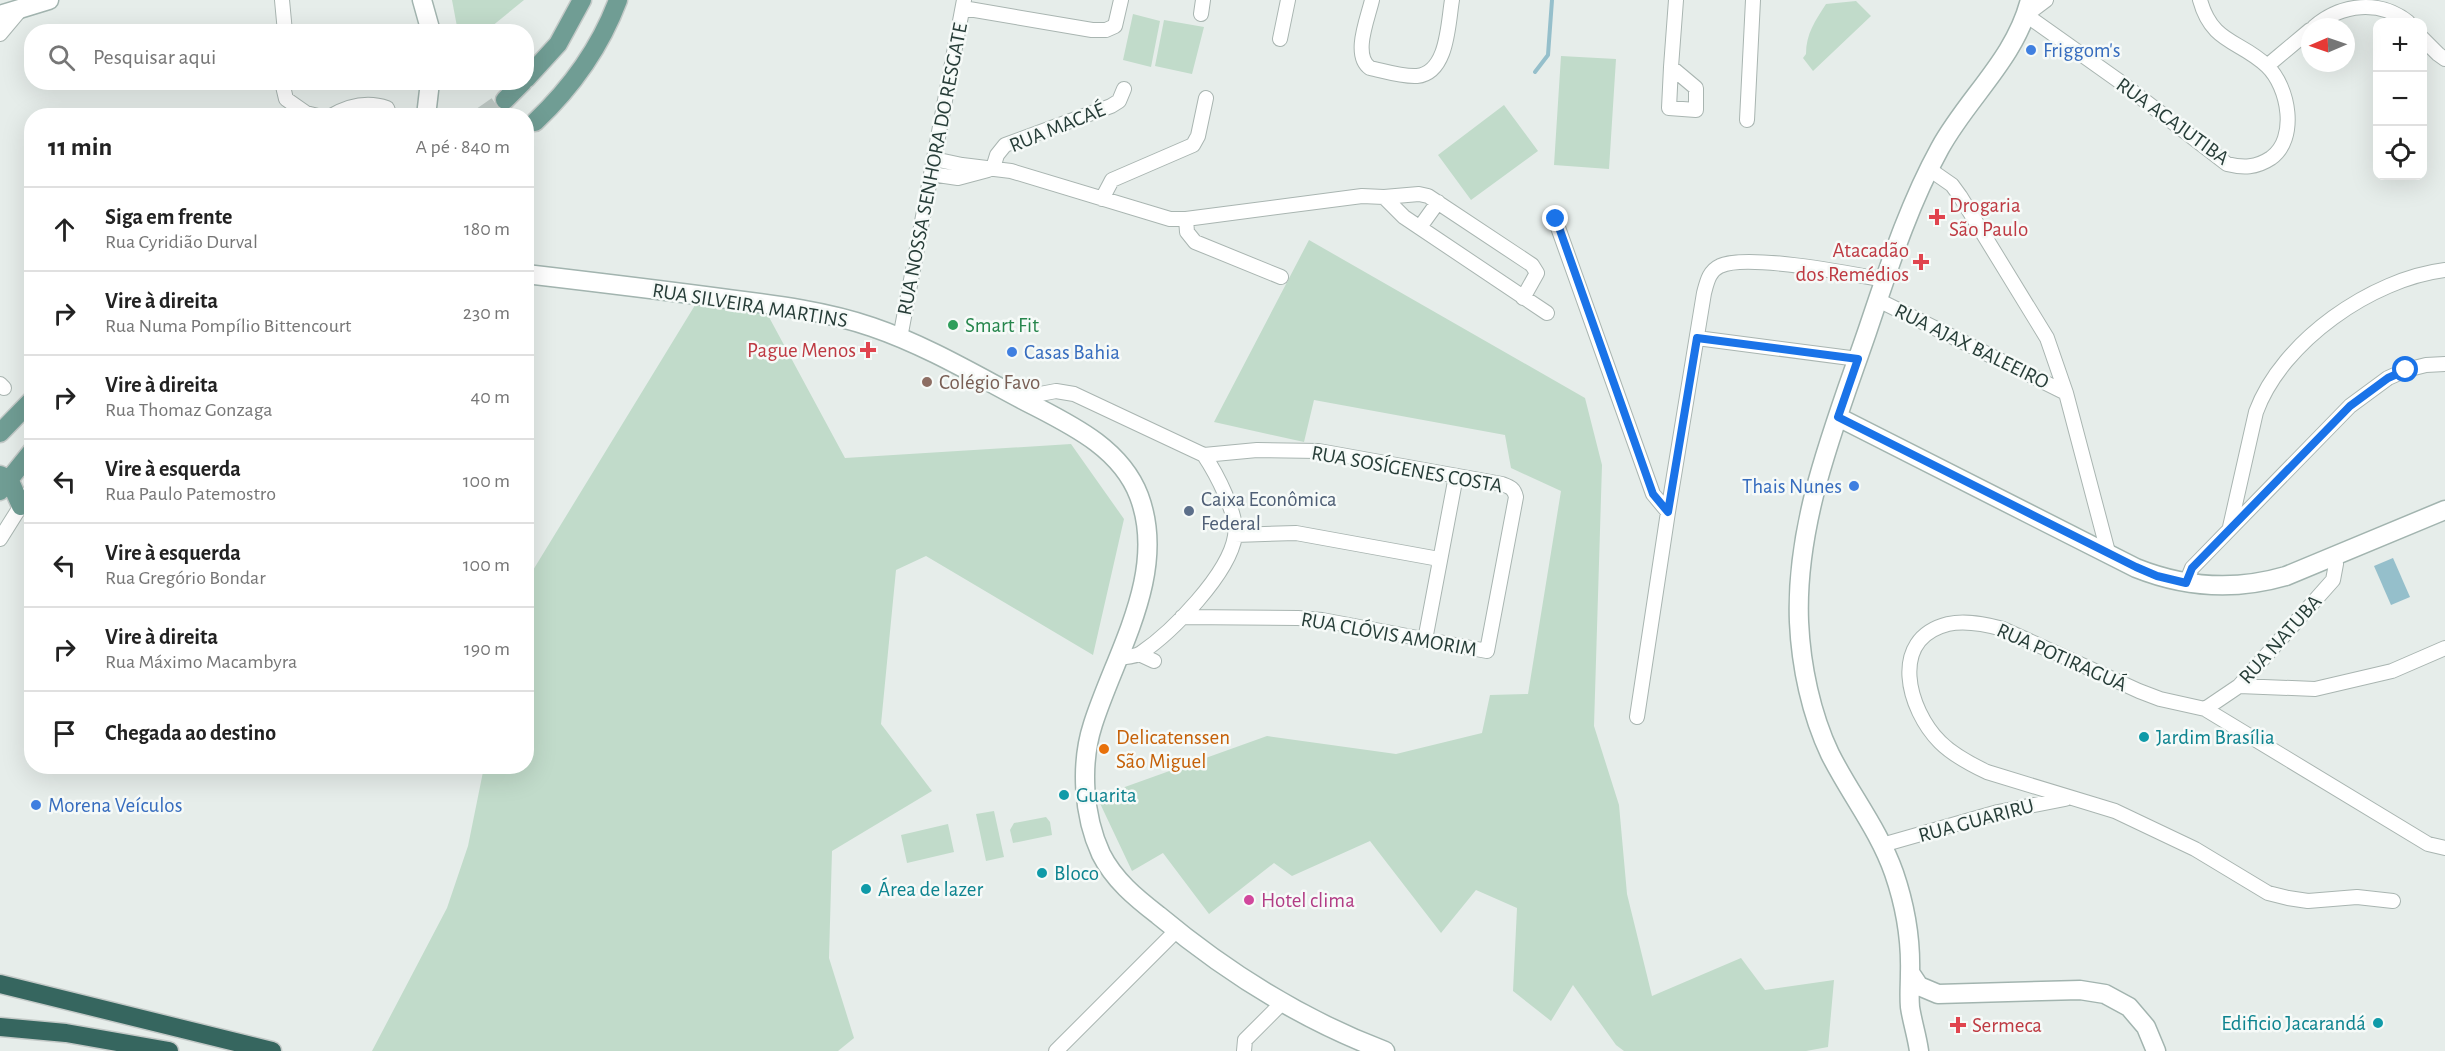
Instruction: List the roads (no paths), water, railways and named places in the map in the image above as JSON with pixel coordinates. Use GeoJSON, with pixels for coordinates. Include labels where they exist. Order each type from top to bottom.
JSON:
{"type":"FeatureCollection","features":[{"type":"Feature","properties":{"kind":"highway"},"geometry":{"type":"LineString","coordinates":[[0,984],[272,1051]]}},
{"type":"Feature","properties":{"kind":"highway"},"geometry":{"type":"LineString","coordinates":[[0,1027],[66,1034],[169,1051]]}},
{"type":"Feature","properties":{"kind":"main road"},"geometry":{"type":"LineString","coordinates":[[0,15],[49,0]]}},
{"type":"Feature","properties":{"kind":"main road"},"geometry":{"type":"LineString","coordinates":[[422,0],[429,24]]}},
{"type":"Feature","properties":{"kind":"main road"},"geometry":{"type":"LineString","coordinates":[[534,70],[558,44],[582,0]]}},
{"type":"Feature","properties":{"kind":"main road"},"geometry":{"type":"LineString","coordinates":[[535,122],[553,105],[579,73],[599,43],[618,0]]}},
{"type":"Feature","properties":{"kind":"main road"},"geometry":{"type":"LineString","coordinates":[[1919,1051],[1911,1011],[1909,987],[1911,974],[1902,898],[1882,845],[1829,752],[1819,724],[1803,659],[1799,624],[1801,556],[1819,478],[1838,417],[1885,280],[1929,168],[1953,127],[2004,59],[2028,8]]}},
{"type":"Feature","properties":{"kind":"main road"},"geometry":{"type":"LineString","coordinates":[[427,108],[429,90]]}},
{"type":"Feature","properties":{"kind":"main road"},"geometry":{"type":"LineString","coordinates":[[506,100],[515,90]]}},
{"type":"Feature","properties":{"kind":"main road","name":"RUA SILVEIRA MARTINS"},"geometry":{"type":"LineString","coordinates":[[534,275],[809,310],[873,327],[900,338],[1070,424],[1115,458],[1129,476],[1139,496],[1146,522],[1147,553],[1143,584],[1136,611],[1087,745],[1085,770],[1087,804],[1101,854],[1114,875],[1132,895],[1216,960],[1283,1002],[1360,1041],[1385,1051]]}},
{"type":"Feature","properties":{"kind":"main road"},"geometry":{"type":"LineString","coordinates":[[0,433],[24,408]]}},
{"type":"Feature","properties":{"kind":"main road"},"geometry":{"type":"LineString","coordinates":[[1838,417],[2157,576],[2186,583],[2215,586],[2261,583],[2286,576],[2445,510]]}},
{"type":"Feature","properties":{"kind":"main road"},"geometry":{"type":"LineString","coordinates":[[21,506],[3,482],[24,460]]}},
{"type":"Feature","properties":{"kind":"main road"},"geometry":{"type":"LineString","coordinates":[[1911,974],[1918,986],[1938,994],[2080,990],[2105,994],[2129,1007],[2146,1028],[2156,1051]]}},
{"type":"Feature","properties":{"kind":"main road"},"geometry":{"type":"LineString","coordinates":[[1915,1024],[1917,1011],[1938,994]]}},
{"type":"Feature","properties":{"kind":"street"},"geometry":{"type":"LineString","coordinates":[[282,0],[284,24]]}},
{"type":"Feature","properties":{"kind":"street"},"geometry":{"type":"LineString","coordinates":[[963,4],[1092,30],[1106,30],[1114,26],[1121,0]]}},
{"type":"Feature","properties":{"kind":"street"},"geometry":{"type":"LineString","coordinates":[[1280,39],[1288,0]]}},
{"type":"Feature","properties":{"kind":"street"},"geometry":{"type":"LineString","coordinates":[[1372,0],[1362,60],[1370,68],[1413,76],[1428,72],[1438,62],[1444,49],[1452,0]]}},
{"type":"Feature","properties":{"kind":"street"},"geometry":{"type":"LineString","coordinates":[[1671,67],[1676,0]]}},
{"type":"Feature","properties":{"kind":"street"},"geometry":{"type":"LineString","coordinates":[[1747,120],[1753,0]]}},
{"type":"Feature","properties":{"kind":"street"},"geometry":{"type":"LineString","coordinates":[[2028,8],[2046,0]]}},
{"type":"Feature","properties":{"kind":"street"},"geometry":{"type":"LineString","coordinates":[[2200,0],[2205,16],[2216,30],[2230,43],[2267,66],[2301,38]]}},
{"type":"Feature","properties":{"kind":"street","name":"RUA NOSSA SENHORA DO RESGATE"},"geometry":{"type":"LineString","coordinates":[[900,338],[963,4]]}},
{"type":"Feature","properties":{"kind":"street"},"geometry":{"type":"LineString","coordinates":[[2325,18],[2334,11],[2349,5],[2379,4],[2396,11],[2404,18]]}},
{"type":"Feature","properties":{"kind":"street","name":"RUA ACAJUTIBA"},"geometry":{"type":"LineString","coordinates":[[2028,8],[2216,156],[2227,164],[2238,167],[2263,163],[2276,154],[2284,143],[2287,120],[2282,92],[2267,66]]}},
{"type":"Feature","properties":{"kind":"street"},"geometry":{"type":"LineString","coordinates":[[0,34],[21,9]]}},
{"type":"Feature","properties":{"kind":"street"},"geometry":{"type":"LineString","coordinates":[[2427,43],[2445,58]]}},
{"type":"Feature","properties":{"kind":"street","name":"RUA MACAÉ"},"geometry":{"type":"LineString","coordinates":[[993,168],[1005,145],[1111,106],[1119,102],[1124,89]]}},
{"type":"Feature","properties":{"kind":"street"},"geometry":{"type":"LineString","coordinates":[[284,90],[286,99],[299,108]]}},
{"type":"Feature","properties":{"kind":"street"},"geometry":{"type":"LineString","coordinates":[[1102,199],[1112,180],[1194,145],[1206,98]]}},
{"type":"Feature","properties":{"kind":"street"},"geometry":{"type":"LineString","coordinates":[[343,108],[363,105],[387,108]]}},
{"type":"Feature","properties":{"kind":"street"},"geometry":{"type":"LineString","coordinates":[[934,159],[1011,171],[1162,217],[1186,219],[1362,196],[1419,194],[1438,202],[1536,269],[1535,279],[1523,298]]}},
{"type":"Feature","properties":{"kind":"street"},"geometry":{"type":"LineString","coordinates":[[931,174],[958,178],[972,176],[993,168]]}},
{"type":"Feature","properties":{"kind":"street"},"geometry":{"type":"LineString","coordinates":[[1929,168],[1952,185],[1960,196],[2035,316],[2057,362],[2108,552]]}},
{"type":"Feature","properties":{"kind":"street"},"geometry":{"type":"LineString","coordinates":[[1384,197],[1404,217],[1547,313]]}},
{"type":"Feature","properties":{"kind":"street"},"geometry":{"type":"LineString","coordinates":[[1420,227],[1438,202]]}},
{"type":"Feature","properties":{"kind":"street"},"geometry":{"type":"LineString","coordinates":[[1186,219],[1187,232],[1195,242],[1281,276]]}},
{"type":"Feature","properties":{"kind":"street"},"geometry":{"type":"LineString","coordinates":[[1556,219],[1653,494],[1668,512]]}},
{"type":"Feature","properties":{"kind":"street"},"geometry":{"type":"LineString","coordinates":[[1637,717],[1668,512],[1697,338],[1711,272],[1718,266],[1750,262],[1797,266],[1885,280]]}},
{"type":"Feature","properties":{"kind":"street"},"geometry":{"type":"LineString","coordinates":[[2230,527],[2256,412],[2262,395],[2279,370],[2308,338],[2349,308],[2407,279],[2445,270]]}},
{"type":"Feature","properties":{"kind":"street","name":"RUA AJAX BALEEIRO"},"geometry":{"type":"LineString","coordinates":[[1878,300],[2066,393]]}},
{"type":"Feature","properties":{"kind":"street"},"geometry":{"type":"LineString","coordinates":[[1697,338],[1858,359]]}},
{"type":"Feature","properties":{"kind":"street"},"geometry":{"type":"LineString","coordinates":[[2186,583],[2192,568],[2350,406],[2368,392],[2406,370],[2426,365],[2445,364]]}},
{"type":"Feature","properties":{"kind":"street"},"geometry":{"type":"LineString","coordinates":[[1019,398],[1056,391],[1074,394],[1204,454],[1224,492],[1235,535],[1228,554],[1215,577],[1200,599],[1139,654],[1119,658]]}},
{"type":"Feature","properties":{"kind":"street","name":"RUA SOSÍGENES COSTA"},"geometry":{"type":"LineString","coordinates":[[1204,454],[1230,451],[1320,450],[1511,487],[1516,497],[1487,651]]}},
{"type":"Feature","properties":{"kind":"street"},"geometry":{"type":"LineString","coordinates":[[1425,640],[1456,476]]}},
{"type":"Feature","properties":{"kind":"street"},"geometry":{"type":"LineString","coordinates":[[0,539],[24,501]]}},
{"type":"Feature","properties":{"kind":"street"},"geometry":{"type":"LineString","coordinates":[[1235,535],[1296,533],[1439,559]]}},
{"type":"Feature","properties":{"kind":"street","name":"RUA NATUBA"},"geometry":{"type":"LineString","coordinates":[[2205,709],[2239,686],[2333,580],[2336,564],[2334,556]]}},
{"type":"Feature","properties":{"kind":"street","name":"RUA CLÓVIS AMORIM"},"geometry":{"type":"LineString","coordinates":[[1182,617],[1298,618],[1487,651]]}},
{"type":"Feature","properties":{"kind":"street","name":"RUA POTIRAGUÁ"},"geometry":{"type":"LineString","coordinates":[[2393,901],[2357,897],[2308,900],[2268,893],[2175,839],[2115,811],[1987,772],[1954,754],[1939,741],[1917,709],[1908,676],[1910,661],[1916,648],[1926,635],[1947,624],[1962,622],[2003,629],[2139,691],[2160,699],[2205,709],[2428,844],[2445,848]]}},
{"type":"Feature","properties":{"kind":"street"},"geometry":{"type":"LineString","coordinates":[[2239,686],[2315,689],[2392,671],[2445,648]]}},
{"type":"Feature","properties":{"kind":"street"},"geometry":{"type":"LineString","coordinates":[[1139,654],[1154,661]]}},
{"type":"Feature","properties":{"kind":"street","name":"RUA GUARIRU"},"geometry":{"type":"LineString","coordinates":[[1882,845],[1998,812],[2070,798]]}},
{"type":"Feature","properties":{"kind":"street"},"geometry":{"type":"LineString","coordinates":[[1056,1051],[1176,931]]}},
{"type":"Feature","properties":{"kind":"street"},"geometry":{"type":"LineString","coordinates":[[1244,1051],[1245,1040],[1283,1002]]}},
{"type":"Feature","properties":{"kind":"water"},"geometry":{"type":"Polygon","coordinates":[[[2393,558],[2410,597],[2391,605],[2374,566],[2393,558]]]}},
{"type":"Feature","properties":{"kind":"waterway"},"geometry":{"type":"LineString","coordinates":[[1535,72],[1548,55],[1552,0]]}},
{"type":"Feature","properties":{"kind":"tunnel"},"geometry":{"type":"LineString","coordinates":[[494,108],[505,100]]}},
{"type":"Feature","properties":{"kind":"place","name":"Friggom's"},"geometry":{"type":"Point","coordinates":[2031,50]}},
{"type":"Feature","properties":{"kind":"place","name":"Drogaria São Paulo"},"geometry":{"type":"Point","coordinates":[1937,217]}},
{"type":"Feature","properties":{"kind":"place","name":"Atacadão dos Remédios"},"geometry":{"type":"Point","coordinates":[1921,262]}},
{"type":"Feature","properties":{"kind":"place","name":"Smart Fit"},"geometry":{"type":"Point","coordinates":[953,325]}},
{"type":"Feature","properties":{"kind":"place","name":"Pague Menos"},"geometry":{"type":"Point","coordinates":[868,350]}},
{"type":"Feature","properties":{"kind":"place","name":"Casas Bahia"},"geometry":{"type":"Point","coordinates":[1012,352]}},
{"type":"Feature","properties":{"kind":"place","name":"Colégio Favo"},"geometry":{"type":"Point","coordinates":[927,382]}},
{"type":"Feature","properties":{"kind":"place","name":"Thais Nunes"},"geometry":{"type":"Point","coordinates":[1854,486]}},
{"type":"Feature","properties":{"kind":"place","name":"Caixa Econômica Federal"},"geometry":{"type":"Point","coordinates":[1189,511]}},
{"type":"Feature","properties":{"kind":"place","name":"Jardim Brasília"},"geometry":{"type":"Point","coordinates":[2144,737]}},
{"type":"Feature","properties":{"kind":"place","name":"Delicatenssen São Miguel"},"geometry":{"type":"Point","coordinates":[1104,749]}},
{"type":"Feature","properties":{"kind":"place","name":"Guarita"},"geometry":{"type":"Point","coordinates":[1064,795]}},
{"type":"Feature","properties":{"kind":"place","name":"Morena Veículos"},"geometry":{"type":"Point","coordinates":[36,805]}},
{"type":"Feature","properties":{"kind":"place","name":"Bloco"},"geometry":{"type":"Point","coordinates":[1042,873]}},
{"type":"Feature","properties":{"kind":"place","name":"Área de lazer"},"geometry":{"type":"Point","coordinates":[866,889]}},
{"type":"Feature","properties":{"kind":"place","name":"Hotel clima"},"geometry":{"type":"Point","coordinates":[1249,900]}},
{"type":"Feature","properties":{"kind":"place","name":"Edificio Jacarandá"},"geometry":{"type":"Point","coordinates":[2378,1023]}},
{"type":"Feature","properties":{"kind":"place","name":"Sermeca"},"geometry":{"type":"Point","coordinates":[1958,1025]}}]}
